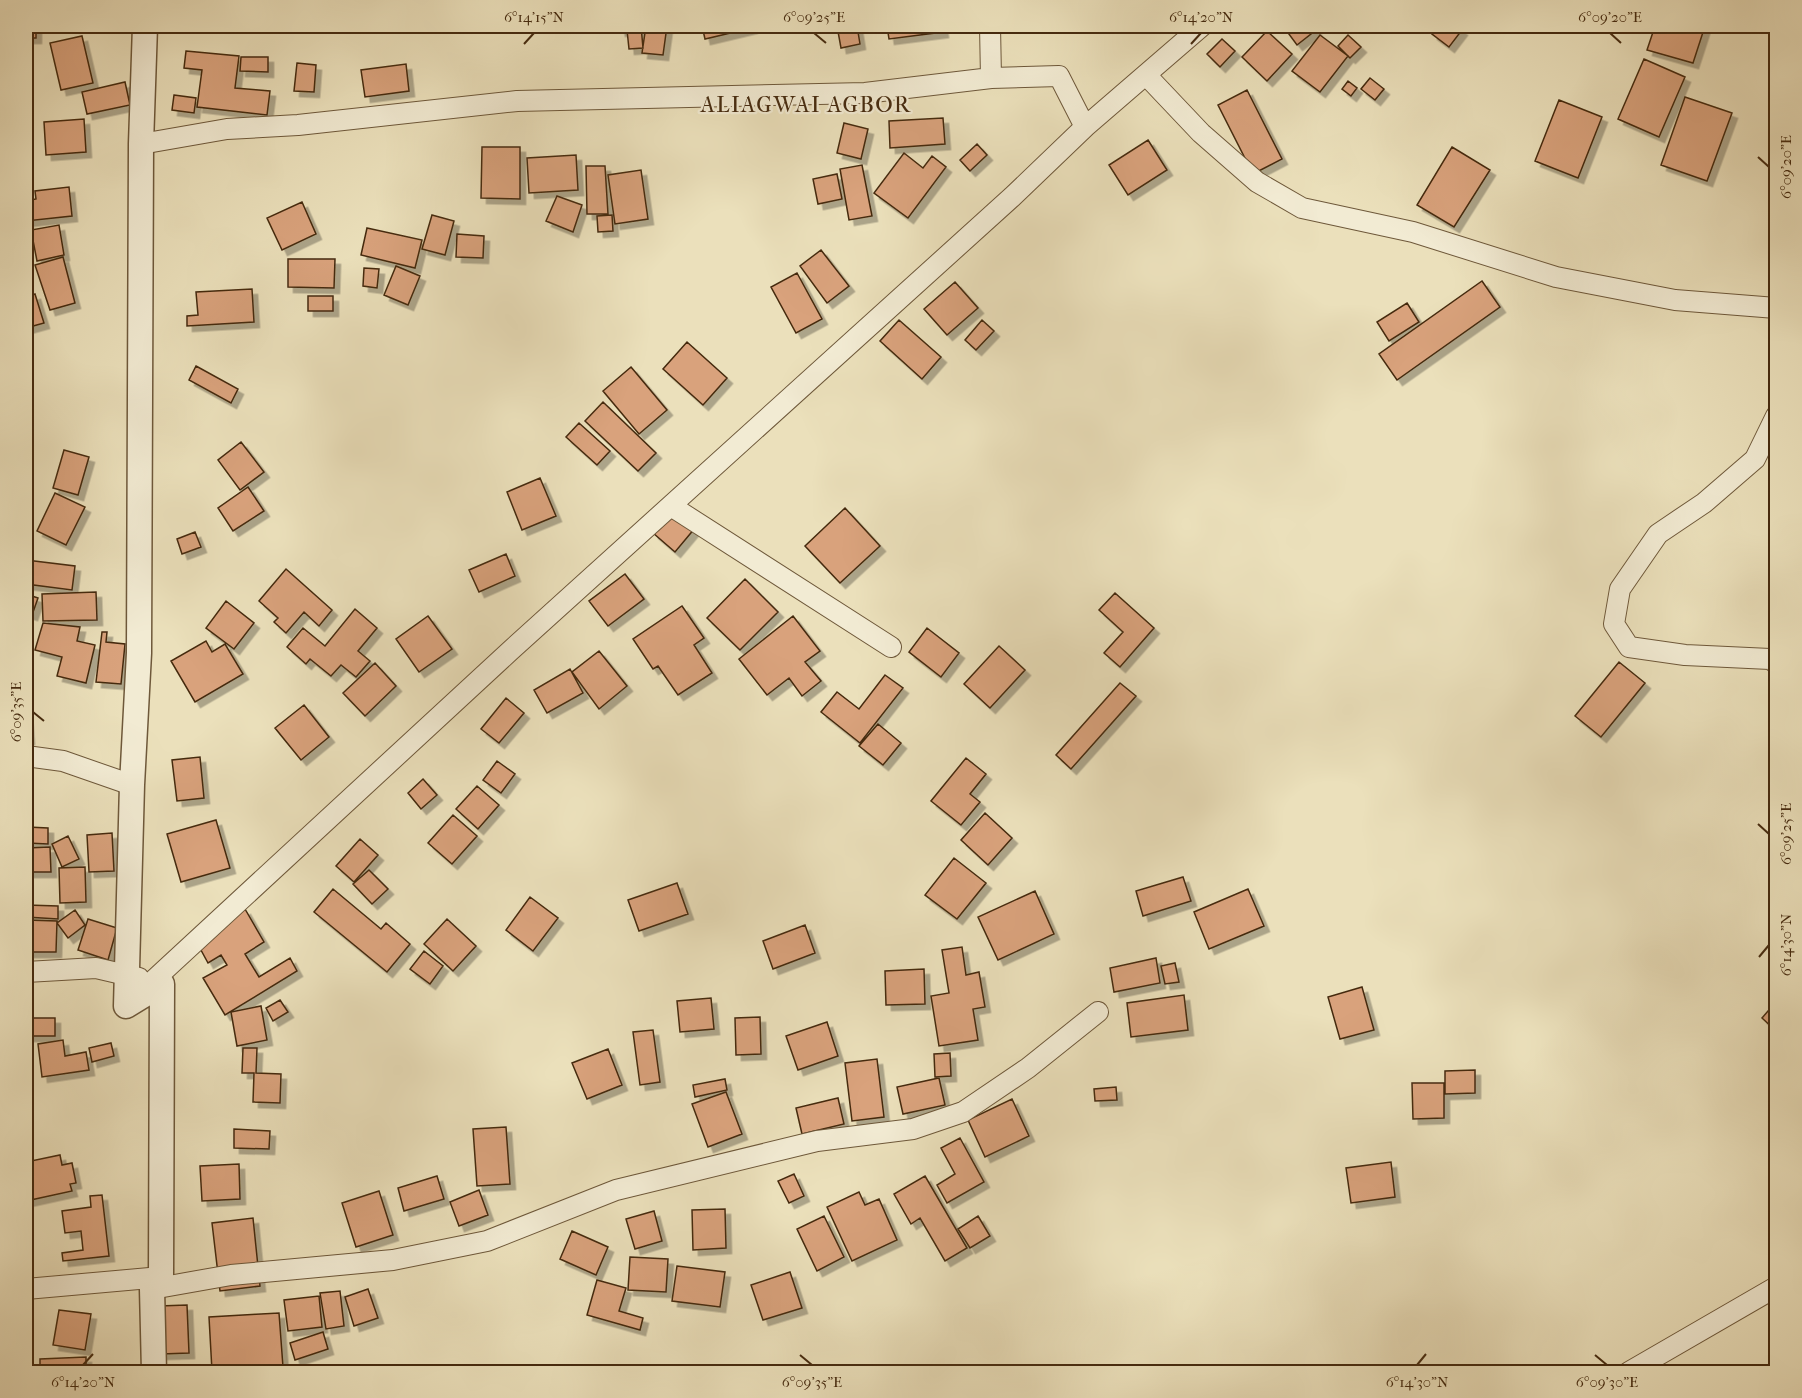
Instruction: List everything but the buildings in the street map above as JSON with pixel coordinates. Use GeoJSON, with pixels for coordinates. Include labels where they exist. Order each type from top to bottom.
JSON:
{"type":"FeatureCollection","features":[{"type":"Feature","properties":{"kind":"street"},"geometry":{"type":"LineString","coordinates":[[126,1006],[132,785],[139,653],[141,144],[145,26]]}},
{"type":"Feature","properties":{"kind":"street"},"geometry":{"type":"LineString","coordinates":[[990,26],[991,78]]}},
{"type":"Feature","properties":{"kind":"street"},"geometry":{"type":"LineString","coordinates":[[126,1006],[510,651],[1012,197],[1085,127],[1147,76],[1202,26]]}},
{"type":"Feature","properties":{"kind":"street"},"geometry":{"type":"LineString","coordinates":[[141,144],[227,129],[298,125],[517,101],[865,93],[991,78],[1059,76],[1085,127]]}},
{"type":"Feature","properties":{"kind":"street"},"geometry":{"type":"LineString","coordinates":[[1147,76],[1201,133],[1257,182],[1302,208],[1413,232],[1556,277],[1675,300],[1776,308]]}},
{"type":"Feature","properties":{"kind":"street"},"geometry":{"type":"LineString","coordinates":[[1776,416],[1755,459],[1704,503],[1658,534],[1620,589],[1614,624],[1629,647],[1685,656],[1770,659],[1776,663]]}},
{"type":"Feature","properties":{"kind":"street"},"geometry":{"type":"LineString","coordinates":[[672,506],[891,647]]}},
{"type":"Feature","properties":{"kind":"street"},"geometry":{"type":"LineString","coordinates":[[26,756],[63,761],[132,785]]}},
{"type":"Feature","properties":{"kind":"street"},"geometry":{"type":"LineString","coordinates":[[26,972],[96,968],[162,984]]}},
{"type":"Feature","properties":{"kind":"street"},"geometry":{"type":"LineString","coordinates":[[126,1006],[162,984]]}},
{"type":"Feature","properties":{"kind":"street"},"geometry":{"type":"LineString","coordinates":[[154,1372],[162,984]]}},
{"type":"Feature","properties":{"kind":"street"},"geometry":{"type":"LineString","coordinates":[[26,1288],[156,1283],[393,1260],[487,1242],[616,1190],[817,1141],[913,1129],[963,1112],[1028,1068],[1098,1012]]}},
{"type":"Feature","properties":{"kind":"street"},"geometry":{"type":"LineString","coordinates":[[1629,1372],[1776,1287]]}},
{"type":"Feature","properties":{"kind":"district","name":"ALIAGWAI AGBOR"},"geometry":{"type":"Point","coordinates":[806,105]}}]}
